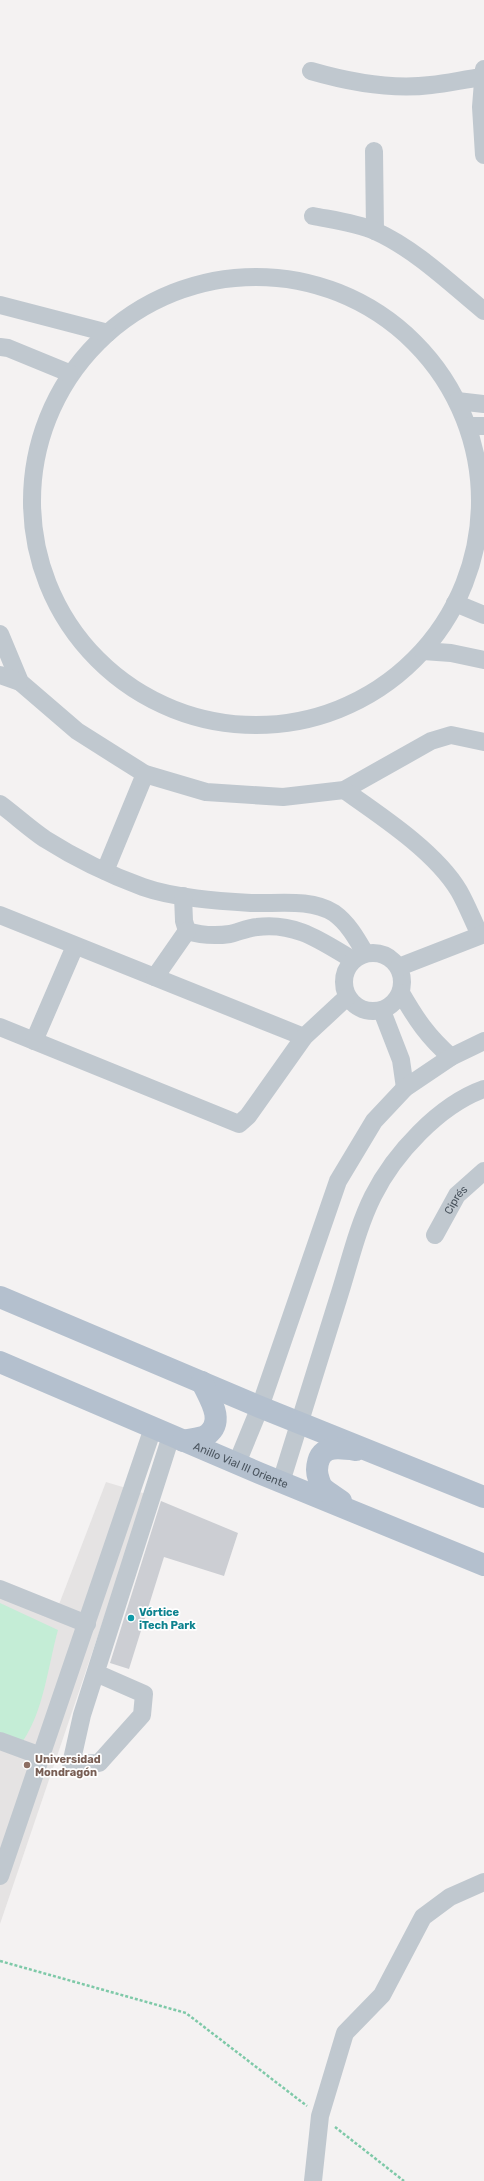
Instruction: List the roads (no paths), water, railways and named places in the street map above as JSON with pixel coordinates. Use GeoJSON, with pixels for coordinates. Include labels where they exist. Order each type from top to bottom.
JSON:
{"type":"FeatureCollection","features":[{"type":"Feature","properties":{"kind":"main road"},"geometry":{"type":"LineString","coordinates":[[0,1297],[260,1407],[484,1498]]}},
{"type":"Feature","properties":{"kind":"main road","name":"Anillo Vial III Oriente"},"geometry":{"type":"LineString","coordinates":[[0,1362],[281,1482],[484,1564]]}},
{"type":"Feature","properties":{"kind":"main road"},"geometry":{"type":"LineString","coordinates":[[169,1435],[206,1436],[214,1427],[217,1412],[202,1382]]}},
{"type":"Feature","properties":{"kind":"main road"},"geometry":{"type":"LineString","coordinates":[[361,1514],[322,1487],[317,1473],[317,1460],[321,1453],[340,1447],[377,1454]]}},
{"type":"Feature","properties":{"kind":"street"},"geometry":{"type":"LineString","coordinates":[[311,71],[342,80],[403,86],[431,85],[483,73],[481,107],[484,155]]}},
{"type":"Feature","properties":{"kind":"street"},"geometry":{"type":"LineString","coordinates":[[374,151],[375,231]]}},
{"type":"Feature","properties":{"kind":"street"},"geometry":{"type":"LineString","coordinates":[[312,216],[375,231],[401,246],[432,268],[484,311]]}},
{"type":"Feature","properties":{"kind":"street"},"geometry":{"type":"LineString","coordinates":[[277,277],[322,286],[364,304],[401,330],[433,362],[457,401],[476,426],[476,461],[480,498],[478,534],[469,570],[455,603],[441,628],[423,651],[389,682],[350,705],[307,720],[269,725],[216,723],[173,710],[132,689],[97,660],[69,624],[48,584],[36,540],[33,494],[39,449],[68,373],[108,333],[146,306],[187,287],[232,278],[277,277]]}},
{"type":"Feature","properties":{"kind":"street"},"geometry":{"type":"LineString","coordinates":[[0,305],[108,333]]}},
{"type":"Feature","properties":{"kind":"street"},"geometry":{"type":"LineString","coordinates":[[0,347],[8,348],[68,373]]}},
{"type":"Feature","properties":{"kind":"street"},"geometry":{"type":"LineString","coordinates":[[457,401],[484,404]]}},
{"type":"Feature","properties":{"kind":"street"},"geometry":{"type":"LineString","coordinates":[[455,603],[484,615]]}},
{"type":"Feature","properties":{"kind":"street"},"geometry":{"type":"LineString","coordinates":[[0,634],[20,682]]}},
{"type":"Feature","properties":{"kind":"street"},"geometry":{"type":"LineString","coordinates":[[423,651],[451,653],[484,660]]}},
{"type":"Feature","properties":{"kind":"street"},"geometry":{"type":"LineString","coordinates":[[0,675],[20,682],[77,731],[144,774],[206,792],[283,797],[344,790],[431,741],[451,735],[484,742]]}},
{"type":"Feature","properties":{"kind":"street"},"geometry":{"type":"LineString","coordinates":[[105,871],[144,774]]}},
{"type":"Feature","properties":{"kind":"street"},"geometry":{"type":"LineString","coordinates":[[344,790],[388,821],[434,861],[458,890],[482,935],[400,967]]}},
{"type":"Feature","properties":{"kind":"street"},"geometry":{"type":"LineString","coordinates":[[0,804],[45,839],[105,871],[144,887],[183,896],[251,903],[288,902],[310,905],[333,912],[351,929],[359,957]]}},
{"type":"Feature","properties":{"kind":"street"},"geometry":{"type":"LineString","coordinates":[[183,896],[184,921],[187,931]]}},
{"type":"Feature","properties":{"kind":"street"},"geometry":{"type":"LineString","coordinates":[[0,915],[304,1037]]}},
{"type":"Feature","properties":{"kind":"street"},"geometry":{"type":"LineString","coordinates":[[187,931],[197,934],[229,934],[256,927],[279,926],[305,932],[359,957]]}},
{"type":"Feature","properties":{"kind":"street"},"geometry":{"type":"LineString","coordinates":[[155,977],[187,931]]}},
{"type":"Feature","properties":{"kind":"street"},"geometry":{"type":"LineString","coordinates":[[34,1041],[75,946]]}},
{"type":"Feature","properties":{"kind":"street"},"geometry":{"type":"LineString","coordinates":[[378,952],[390,958],[400,967],[403,980],[401,993],[393,1004],[382,1011],[368,1012],[356,1007],[347,997],[344,984],[346,971],[359,957],[378,952]]}},
{"type":"Feature","properties":{"kind":"street"},"geometry":{"type":"LineString","coordinates":[[401,993],[415,1018],[432,1040],[451,1057]]}},
{"type":"Feature","properties":{"kind":"street"},"geometry":{"type":"LineString","coordinates":[[0,1027],[239,1124],[248,1116],[304,1037],[347,997]]}},
{"type":"Feature","properties":{"kind":"street"},"geometry":{"type":"LineString","coordinates":[[382,1011],[401,1060],[405,1088]]}},
{"type":"Feature","properties":{"kind":"street"},"geometry":{"type":"LineString","coordinates":[[237,1463],[260,1407],[338,1181],[374,1121],[405,1088],[451,1057],[484,1041]]}},
{"type":"Feature","properties":{"kind":"street"},"geometry":{"type":"LineString","coordinates":[[281,1482],[356,1242],[373,1196],[401,1154],[432,1121],[468,1095],[484,1089]]}},
{"type":"Feature","properties":{"kind":"street","name":"Ciprés"},"geometry":{"type":"LineString","coordinates":[[435,1235],[457,1195],[484,1171]]}},
{"type":"Feature","properties":{"kind":"street"},"geometry":{"type":"LineString","coordinates":[[2,1866],[86,1624],[169,1435]]}},
{"type":"Feature","properties":{"kind":"street"},"geometry":{"type":"LineString","coordinates":[[96,1673],[144,1694],[142,1715],[99,1763],[71,1764],[82,1715],[169,1435]]}},
{"type":"Feature","properties":{"kind":"street"},"geometry":{"type":"LineString","coordinates":[[0,1589],[86,1624]]}},
{"type":"Feature","properties":{"kind":"street"},"geometry":{"type":"LineString","coordinates":[[0,1742],[41,1756]]}},
{"type":"Feature","properties":{"kind":"street"},"geometry":{"type":"LineString","coordinates":[[313,2181],[320,2116],[345,2033],[382,1995],[423,1917],[450,1896],[484,1882]]}},
{"type":"Feature","properties":{"kind":"place","name":"Vórtice iTech Park"},"geometry":{"type":"Point","coordinates":[131,1618]}},
{"type":"Feature","properties":{"kind":"place","name":"Universidad Mondragón"},"geometry":{"type":"Point","coordinates":[27,1765]}}]}
